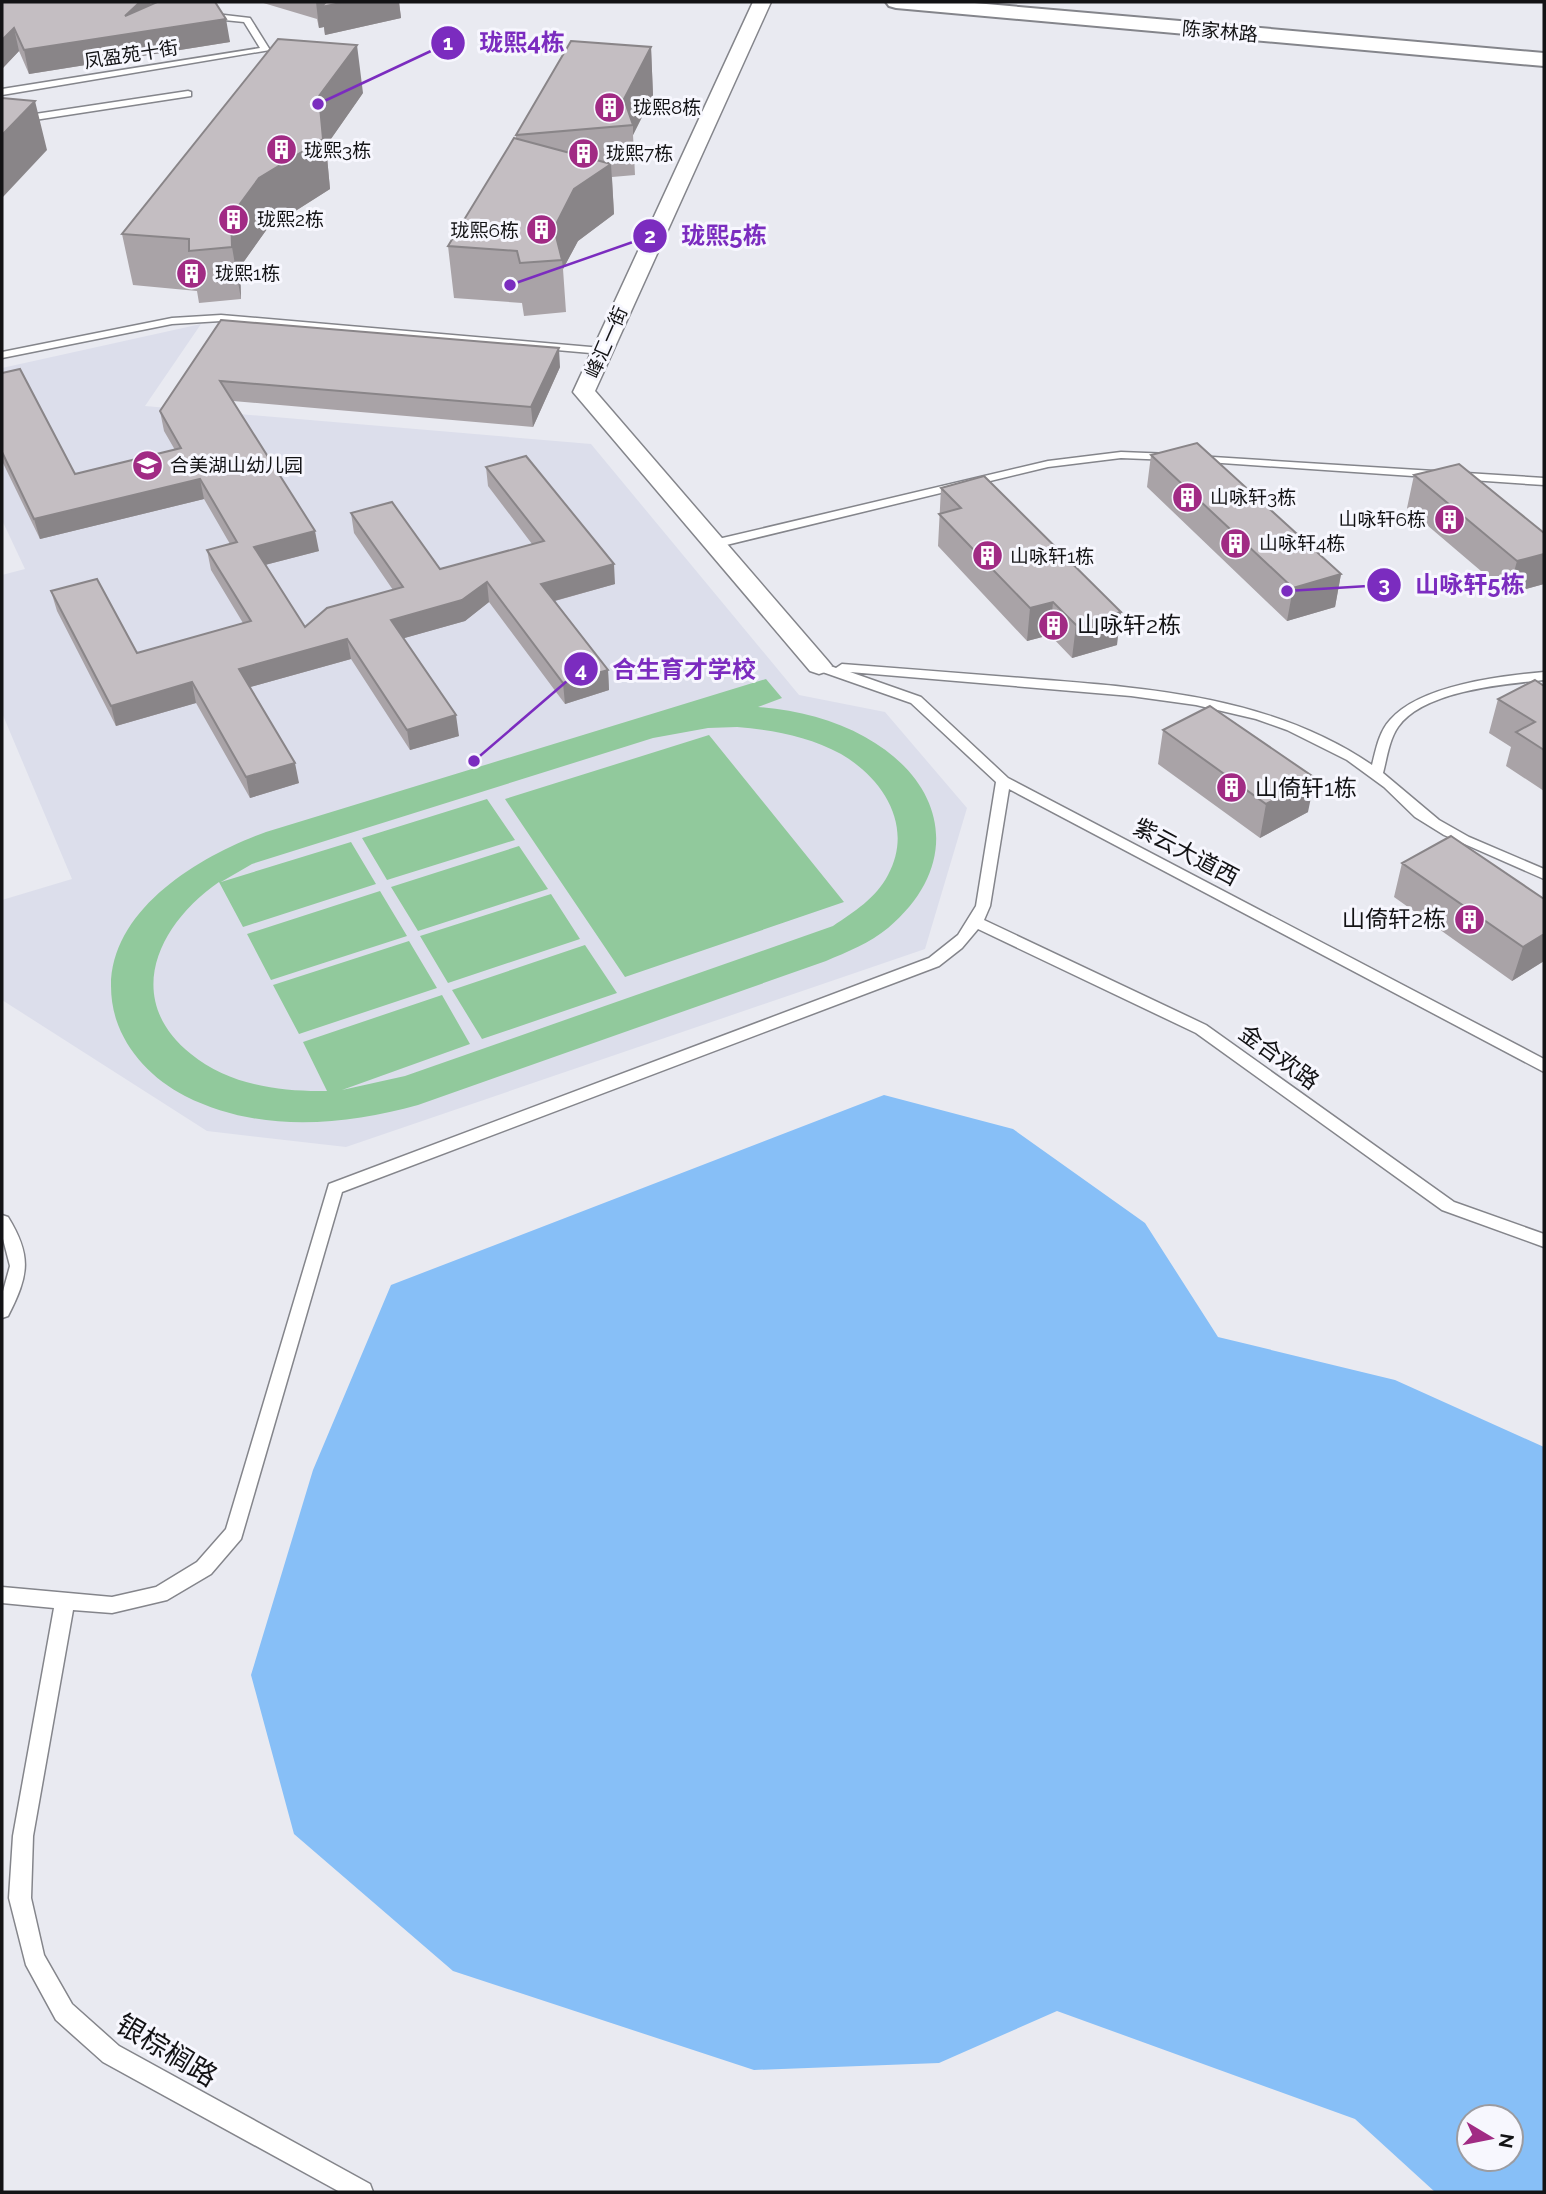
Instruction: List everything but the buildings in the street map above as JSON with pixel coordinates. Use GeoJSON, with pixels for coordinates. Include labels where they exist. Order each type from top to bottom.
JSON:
{"type":"FeatureCollection","features":[{"type":"Feature","properties":{"kind":"main road","name":"陈家林路"},"geometry":{"type":"LineString","coordinates":[[896,2],[1544,60]]}},
{"type":"Feature","properties":{"kind":"main road","name":"陈家林路"},"geometry":{"type":"LineString","coordinates":[[989,2],[1544,47]]}},
{"type":"Feature","properties":{"kind":"street","name":"峰汇一街"},"geometry":{"type":"LineString","coordinates":[[762,2],[584,392],[819,666]]}},
{"type":"Feature","properties":{"kind":"lane","name":"凤盈苑十街"},"geometry":{"type":"LineString","coordinates":[[2,92],[266,50],[247,20],[191,15]]}},
{"type":"Feature","properties":{"kind":"lane"},"geometry":{"type":"LineString","coordinates":[[2,122],[188,94]]}},
{"type":"Feature","properties":{"kind":"lane"},"geometry":{"type":"LineString","coordinates":[[2,355],[172,321],[221,318],[602,351]]}},
{"type":"Feature","properties":{"kind":"lane"},"geometry":{"type":"LineString","coordinates":[[714,544],[1048,464],[1084,458],[1159,457],[1544,482]]}},
{"type":"Feature","properties":{"kind":"lane"},"geometry":{"type":"LineString","coordinates":[[819,666],[1185,698],[1233,708],[1279,722],[1322,741],[1376,775],[1420,814],[1452,833],[1544,874]]}},
{"type":"Feature","properties":{"kind":"lane","name":"紫云大道西"},"geometry":{"type":"LineString","coordinates":[[819,666],[916,700],[1003,781],[1544,1066]]}},
{"type":"Feature","properties":{"kind":"lane"},"geometry":{"type":"LineString","coordinates":[[1376,775],[1385,742],[1396,720],[1419,704],[1450,694],[1544,676]]}},
{"type":"Feature","properties":{"kind":"lane"},"geometry":{"type":"LineString","coordinates":[[2,1595],[112,1605],[160,1594],[204,1568],[234,1533],[335,1188],[934,962],[959,944],[977,923],[983,906],[1003,781]]}},
{"type":"Feature","properties":{"kind":"lane","name":"金合欢路"},"geometry":{"type":"LineString","coordinates":[[977,923],[1201,1029],[1448,1206],[1544,1241]]}},
{"type":"Feature","properties":{"kind":"lane"},"geometry":{"type":"LineString","coordinates":[[2,1221],[19,1251],[16,1287],[2,1311]]}},
{"type":"Feature","properties":{"kind":"lane","name":"银棕榈路"},"geometry":{"type":"LineString","coordinates":[[65,1599],[23,1836],[20,1898],[34,1958],[65,2011],[111,2054],[362,2192]]}},
{"type":"Feature","properties":{"kind":"shaded area"},"geometry":{"type":"Polygon","coordinates":[[[201,324],[145,406],[591,444],[799,695],[885,712],[967,808],[925,949],[346,1147],[207,1131],[2,1000],[2,900],[72,879],[2,713],[2,575],[25,569],[2,520],[2,368],[201,324]]]}},
{"type":"Feature","properties":{"kind":"green space"},"geometry":{"type":"Polygon","coordinates":[[[766,679],[782,698],[758,707],[786,710],[840,725],[865,737],[893,756],[914,778],[928,801],[935,826],[935,852],[927,878],[912,904],[888,928],[850,951],[418,1105],[360,1118],[300,1122],[271,1121],[213,1108],[185,1096],[163,1082],[152,1074],[127,1043],[116,1019],[111,985],[117,953],[131,925],[152,900],[207,859],[266,832],[766,679]],[[737,727],[708,728],[653,738],[252,864],[221,882],[351,842],[376,884],[243,927],[219,882],[197,899],[165,940],[156,963],[153,986],[158,1010],[170,1033],[191,1054],[221,1073],[238,1080],[274,1088],[327,1091],[303,1042],[442,995],[470,1044],[342,1090],[405,1076],[833,926],[871,898],[888,875],[898,839],[890,806],[870,777],[841,754],[803,738],[737,727]]]}},
{"type":"Feature","properties":{"kind":"green space"},"geometry":{"type":"Polygon","coordinates":[[[709,735],[844,902],[625,977],[505,799],[709,735]]]}},
{"type":"Feature","properties":{"kind":"green space"},"geometry":{"type":"Polygon","coordinates":[[[487,799],[515,840],[387,880],[362,838],[487,799]]]}},
{"type":"Feature","properties":{"kind":"green space"},"geometry":{"type":"Polygon","coordinates":[[[519,846],[548,889],[418,931],[391,887],[519,846]]]}},
{"type":"Feature","properties":{"kind":"green space"},"geometry":{"type":"Polygon","coordinates":[[[380,891],[407,936],[271,980],[247,934],[380,891]]]}},
{"type":"Feature","properties":{"kind":"green space"},"geometry":{"type":"Polygon","coordinates":[[[551,894],[580,939],[448,983],[420,936],[551,894]]]}},
{"type":"Feature","properties":{"kind":"green space"},"geometry":{"type":"Polygon","coordinates":[[[409,941],[437,988],[299,1034],[273,985],[409,941]]]}},
{"type":"Feature","properties":{"kind":"green space"},"geometry":{"type":"Polygon","coordinates":[[[585,945],[617,993],[482,1039],[452,990],[585,945]]]}},
{"type":"Feature","properties":{"kind":"water"},"geometry":{"type":"Polygon","coordinates":[[[884,1095],[1013,1129],[1145,1223],[1218,1337],[1395,1380],[1544,1447],[1544,2192],[1435,2192],[1355,2119],[1057,2011],[939,2063],[754,2070],[453,1971],[294,1834],[251,1675],[313,1470],[391,1285],[884,1095]]]}},
{"type":"Feature","properties":{"kind":"place","name":"珑熙4栋"},"geometry":{"type":"Point","coordinates":[318,104]}},
{"type":"Feature","properties":{"kind":"place","name":"珑熙8栋"},"geometry":{"type":"Point","coordinates":[610,107]}},
{"type":"Feature","properties":{"kind":"place","name":"珑熙3栋"},"geometry":{"type":"Point","coordinates":[281,150]}},
{"type":"Feature","properties":{"kind":"place","name":"珑熙7栋"},"geometry":{"type":"Point","coordinates":[583,153]}},
{"type":"Feature","properties":{"kind":"place","name":"珑熙2栋"},"geometry":{"type":"Point","coordinates":[234,219]}},
{"type":"Feature","properties":{"kind":"place","name":"珑熙6栋"},"geometry":{"type":"Point","coordinates":[542,230]}},
{"type":"Feature","properties":{"kind":"place","name":"珑熙1栋"},"geometry":{"type":"Point","coordinates":[192,273]}},
{"type":"Feature","properties":{"kind":"place","name":"珑熙5栋"},"geometry":{"type":"Point","coordinates":[510,285]}},
{"type":"Feature","properties":{"kind":"place","name":"合美湖山幼儿园"},"geometry":{"type":"Point","coordinates":[147,465]}},
{"type":"Feature","properties":{"kind":"place","name":"山咏轩3栋"},"geometry":{"type":"Point","coordinates":[1187,497]}},
{"type":"Feature","properties":{"kind":"place","name":"山咏轩6栋"},"geometry":{"type":"Point","coordinates":[1449,519]}},
{"type":"Feature","properties":{"kind":"place","name":"山咏轩4栋"},"geometry":{"type":"Point","coordinates":[1236,543]}},
{"type":"Feature","properties":{"kind":"place","name":"山咏轩1栋"},"geometry":{"type":"Point","coordinates":[987,556]}},
{"type":"Feature","properties":{"kind":"place","name":"山咏轩5栋"},"geometry":{"type":"Point","coordinates":[1287,591]}},
{"type":"Feature","properties":{"kind":"place","name":"山咏轩2栋"},"geometry":{"type":"Point","coordinates":[1054,625]}},
{"type":"Feature","properties":{"kind":"place","name":"合生育才学校"},"geometry":{"type":"Point","coordinates":[474,761]}},
{"type":"Feature","properties":{"kind":"place","name":"山倚轩1栋"},"geometry":{"type":"Point","coordinates":[1232,788]}},
{"type":"Feature","properties":{"kind":"place","name":"山倚轩2栋"},"geometry":{"type":"Point","coordinates":[1469,919]}}]}
